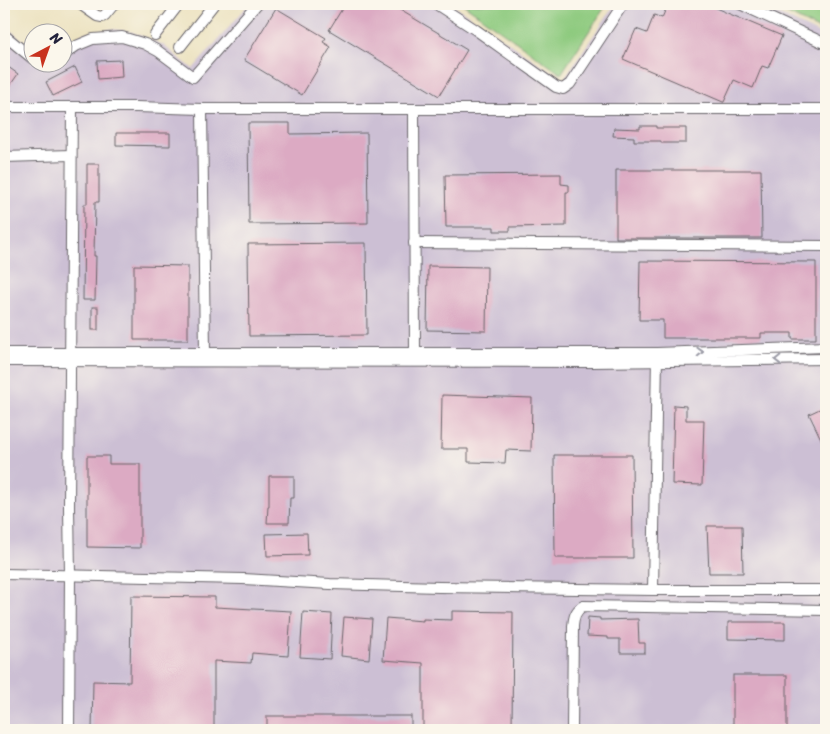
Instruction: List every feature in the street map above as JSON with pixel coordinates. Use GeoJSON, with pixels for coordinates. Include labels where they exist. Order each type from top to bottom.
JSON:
{"type":"FeatureCollection","features":[{"type":"Feature","properties":{"kind":"street"},"geometry":{"type":"LineString","coordinates":[[81,4],[97,16],[102,17],[114,4]]}},
{"type":"Feature","properties":{"kind":"street"},"geometry":{"type":"LineString","coordinates":[[155,35],[179,4]]}},
{"type":"Feature","properties":{"kind":"street"},"geometry":{"type":"LineString","coordinates":[[180,46],[214,4]]}},
{"type":"Feature","properties":{"kind":"street"},"geometry":{"type":"LineString","coordinates":[[72,49],[93,39],[122,37],[146,44],[193,77],[257,4]]}},
{"type":"Feature","properties":{"kind":"street"},"geometry":{"type":"LineString","coordinates":[[436,4],[556,87],[564,89],[570,84],[623,4]]}},
{"type":"Feature","properties":{"kind":"street"},"geometry":{"type":"LineString","coordinates":[[740,4],[826,44]]}},
{"type":"Feature","properties":{"kind":"street"},"geometry":{"type":"LineString","coordinates":[[4,35],[22,50]]}},
{"type":"Feature","properties":{"kind":"street"},"geometry":{"type":"LineString","coordinates":[[4,107],[202,109],[826,109]]}},
{"type":"Feature","properties":{"kind":"street"},"geometry":{"type":"LineString","coordinates":[[69,730],[72,107]]}},
{"type":"Feature","properties":{"kind":"street"},"geometry":{"type":"LineString","coordinates":[[202,109],[205,353]]}},
{"type":"Feature","properties":{"kind":"street"},"geometry":{"type":"LineString","coordinates":[[414,109],[415,354]]}},
{"type":"Feature","properties":{"kind":"street"},"geometry":{"type":"LineString","coordinates":[[4,157],[71,155]]}},
{"type":"Feature","properties":{"kind":"street"},"geometry":{"type":"LineString","coordinates":[[414,243],[826,246]]}},
{"type":"Feature","properties":{"kind":"street"},"geometry":{"type":"LineString","coordinates":[[4,353],[70,358],[657,357],[826,347]]}},
{"type":"Feature","properties":{"kind":"street"},"geometry":{"type":"LineString","coordinates":[[4,361],[205,353],[826,359]]}},
{"type":"Feature","properties":{"kind":"street"},"geometry":{"type":"LineString","coordinates":[[653,590],[657,357]]}},
{"type":"Feature","properties":{"kind":"street"},"geometry":{"type":"LineString","coordinates":[[4,574],[243,579],[439,587],[826,590]]}},
{"type":"Feature","properties":{"kind":"street"},"geometry":{"type":"LineString","coordinates":[[572,730],[573,626],[578,609],[583,606],[826,610]]}},
{"type":"Feature","properties":{"kind":"shaded area"},"geometry":{"type":"Polygon","coordinates":[[[249,4],[450,4],[563,80],[615,4],[758,4],[826,37],[826,730],[4,730],[4,25],[22,40],[22,72],[72,72],[72,41],[84,33],[112,29],[132,32],[163,45],[193,69],[249,4]]]}},
{"type":"Feature","properties":{"kind":"green space"},"geometry":{"type":"Polygon","coordinates":[[[463,4],[607,4],[561,74],[463,4]]]}},
{"type":"Feature","properties":{"kind":"green space"},"geometry":{"type":"Polygon","coordinates":[[[768,4],[826,4],[826,33],[768,4]]]}},
{"type":"Feature","properties":{"kind":"building"},"geometry":{"type":"Polygon","coordinates":[[[345,4],[390,4],[467,50],[439,96],[329,30],[345,4]]]}},
{"type":"Feature","properties":{"kind":"building"},"geometry":{"type":"Polygon","coordinates":[[[668,4],[706,4],[782,36],[768,68],[762,66],[753,88],[734,80],[723,102],[623,59],[636,29],[647,33],[654,15],[662,18],[668,4]]]}},
{"type":"Feature","properties":{"kind":"building"},"geometry":{"type":"Polygon","coordinates":[[[276,8],[326,38],[323,42],[331,47],[302,95],[244,60],[276,8]]]}},
{"type":"Feature","properties":{"kind":"building"},"geometry":{"type":"Polygon","coordinates":[[[121,60],[122,77],[98,79],[97,61],[121,60]]]}},
{"type":"Feature","properties":{"kind":"building"},"geometry":{"type":"Polygon","coordinates":[[[4,64],[18,74],[9,87],[4,83],[4,64]]]}},
{"type":"Feature","properties":{"kind":"building"},"geometry":{"type":"Polygon","coordinates":[[[75,67],[82,82],[53,96],[46,82],[65,72],[72,72],[72,69],[75,67]]]}},
{"type":"Feature","properties":{"kind":"building"},"geometry":{"type":"Polygon","coordinates":[[[248,123],[290,123],[290,134],[367,133],[368,223],[249,224],[248,123]]]}},
{"type":"Feature","properties":{"kind":"building"},"geometry":{"type":"Polygon","coordinates":[[[640,126],[686,128],[686,143],[634,141],[634,137],[613,136],[614,128],[640,129],[640,126]]]}},
{"type":"Feature","properties":{"kind":"building"},"geometry":{"type":"Polygon","coordinates":[[[116,133],[170,133],[170,146],[116,145],[116,133]]]}},
{"type":"Feature","properties":{"kind":"building"},"geometry":{"type":"Polygon","coordinates":[[[87,164],[99,164],[99,202],[95,202],[95,300],[83,300],[84,204],[87,204],[87,164]]]}},
{"type":"Feature","properties":{"kind":"building"},"geometry":{"type":"Polygon","coordinates":[[[616,170],[761,170],[762,238],[616,238],[616,170]]]}},
{"type":"Feature","properties":{"kind":"building"},"geometry":{"type":"Polygon","coordinates":[[[561,174],[561,184],[569,185],[569,192],[566,192],[566,226],[510,227],[510,231],[494,231],[494,227],[446,227],[445,175],[561,174]]]}},
{"type":"Feature","properties":{"kind":"building"},"geometry":{"type":"Polygon","coordinates":[[[366,243],[367,335],[249,336],[248,244],[366,243]]]}},
{"type":"Feature","properties":{"kind":"building"},"geometry":{"type":"Polygon","coordinates":[[[640,261],[816,262],[816,339],[792,339],[792,333],[761,333],[761,338],[663,338],[663,320],[639,320],[640,261]]]}},
{"type":"Feature","properties":{"kind":"building"},"geometry":{"type":"Polygon","coordinates":[[[134,265],[188,266],[188,340],[134,340],[134,265]]]}},
{"type":"Feature","properties":{"kind":"building"},"geometry":{"type":"Polygon","coordinates":[[[428,266],[487,267],[486,331],[427,330],[428,266]]]}},
{"type":"Feature","properties":{"kind":"building"},"geometry":{"type":"Polygon","coordinates":[[[92,307],[98,307],[98,330],[92,330],[92,307]]]}},
{"type":"Feature","properties":{"kind":"building"},"geometry":{"type":"Polygon","coordinates":[[[442,395],[532,398],[531,451],[506,450],[505,463],[468,462],[468,449],[441,449],[442,395]]]}},
{"type":"Feature","properties":{"kind":"building"},"geometry":{"type":"Polygon","coordinates":[[[674,405],[686,406],[686,420],[704,420],[702,485],[672,484],[674,405]]]}},
{"type":"Feature","properties":{"kind":"building"},"geometry":{"type":"Polygon","coordinates":[[[826,406],[826,439],[822,441],[809,414],[826,406]]]}},
{"type":"Feature","properties":{"kind":"building"},"geometry":{"type":"Polygon","coordinates":[[[554,455],[632,455],[633,558],[555,558],[554,455]]]}},
{"type":"Feature","properties":{"kind":"building"},"geometry":{"type":"Polygon","coordinates":[[[87,456],[109,456],[109,464],[140,464],[140,548],[87,547],[87,456]]]}},
{"type":"Feature","properties":{"kind":"building"},"geometry":{"type":"Polygon","coordinates":[[[269,476],[294,476],[294,498],[290,498],[289,523],[267,523],[269,476]]]}},
{"type":"Feature","properties":{"kind":"building"},"geometry":{"type":"Polygon","coordinates":[[[707,526],[742,526],[743,573],[709,573],[707,526]]]}},
{"type":"Feature","properties":{"kind":"building"},"geometry":{"type":"Polygon","coordinates":[[[307,533],[308,555],[267,556],[266,534],[307,533]]]}},
{"type":"Feature","properties":{"kind":"building"},"geometry":{"type":"Polygon","coordinates":[[[131,596],[215,597],[215,607],[291,611],[288,656],[252,653],[251,663],[214,661],[214,730],[92,730],[93,681],[130,682],[131,596]]]}},
{"type":"Feature","properties":{"kind":"building"},"geometry":{"type":"Polygon","coordinates":[[[452,611],[513,612],[512,730],[423,730],[423,663],[383,660],[386,618],[423,621],[423,619],[452,620],[452,611]]]}},
{"type":"Feature","properties":{"kind":"building"},"geometry":{"type":"Polygon","coordinates":[[[303,612],[332,614],[330,659],[300,657],[303,612]]]}},
{"type":"Feature","properties":{"kind":"building"},"geometry":{"type":"Polygon","coordinates":[[[344,617],[372,619],[369,659],[341,656],[344,617]]]}},
{"type":"Feature","properties":{"kind":"building"},"geometry":{"type":"Polygon","coordinates":[[[588,617],[600,618],[600,620],[638,619],[639,643],[645,643],[645,653],[620,653],[620,639],[587,636],[588,617]]]}},
{"type":"Feature","properties":{"kind":"building"},"geometry":{"type":"Polygon","coordinates":[[[728,622],[785,622],[785,640],[728,639],[728,622]]]}},
{"type":"Feature","properties":{"kind":"building"},"geometry":{"type":"Polygon","coordinates":[[[733,675],[787,675],[787,730],[733,730],[733,675]]]}},
{"type":"Feature","properties":{"kind":"building"},"geometry":{"type":"Polygon","coordinates":[[[267,716],[411,716],[411,730],[267,730],[267,716]]]}}]}
